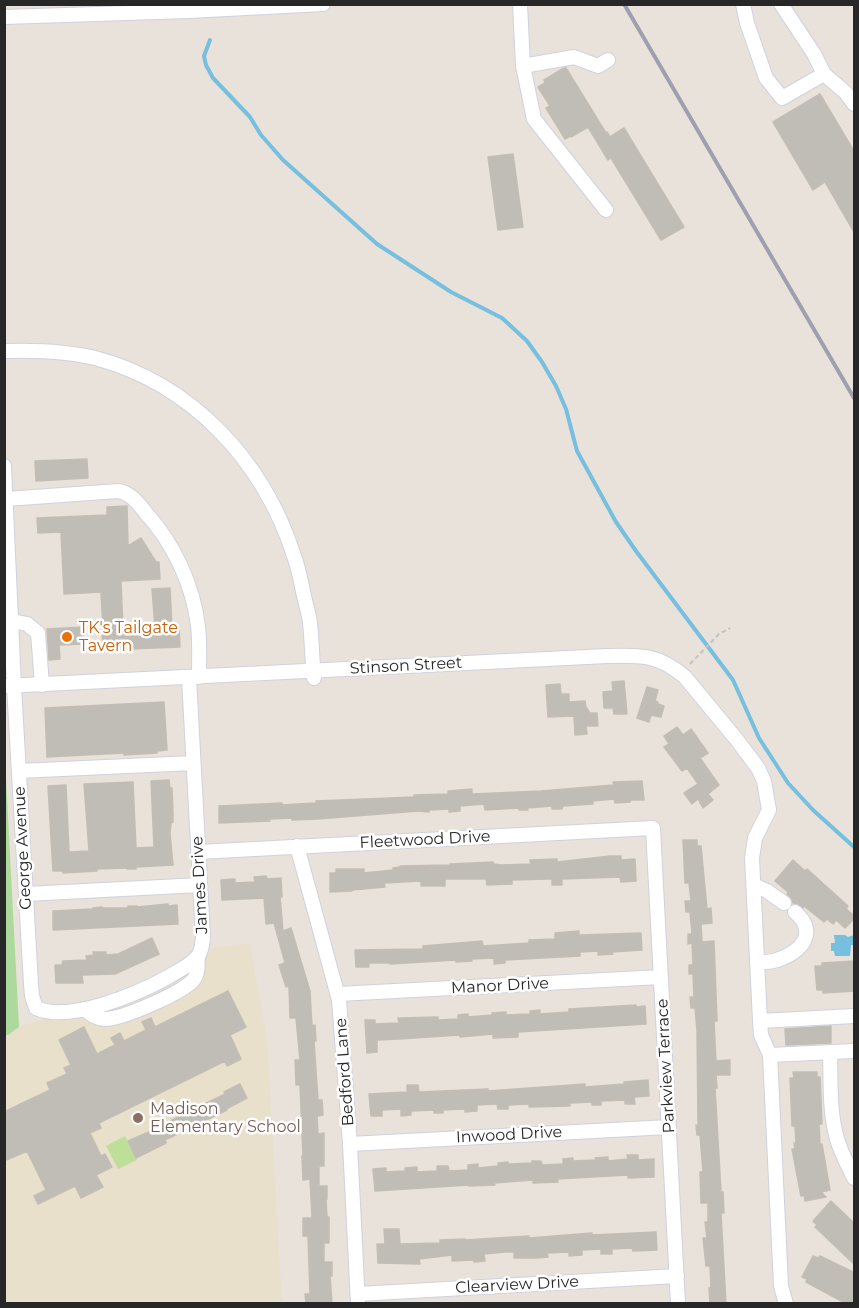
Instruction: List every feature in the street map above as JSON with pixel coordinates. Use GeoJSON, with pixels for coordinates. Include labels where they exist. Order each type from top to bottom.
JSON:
{"type":"FeatureCollection","features":[{"type":"Feature","properties":{"kind":"street"},"geometry":{"type":"LineString","coordinates":[[4,17],[189,12],[323,4]]}},
{"type":"Feature","properties":{"kind":"street"},"geometry":{"type":"LineString","coordinates":[[520,4],[523,66],[534,118],[606,210]]}},
{"type":"Feature","properties":{"kind":"street"},"geometry":{"type":"LineString","coordinates":[[743,4],[747,23],[766,78],[782,98],[824,74]]}},
{"type":"Feature","properties":{"kind":"street"},"geometry":{"type":"LineString","coordinates":[[781,4],[814,54],[824,74],[855,104]]}},
{"type":"Feature","properties":{"kind":"street"},"geometry":{"type":"LineString","coordinates":[[523,66],[574,57],[598,66],[608,60]]}},
{"type":"Feature","properties":{"kind":"street"},"geometry":{"type":"LineString","coordinates":[[4,351],[70,354],[97,359],[125,369],[158,384],[192,406],[231,443],[247,461],[267,492],[291,545],[310,620],[314,675]]}},
{"type":"Feature","properties":{"kind":"street","name":"George Avenue"},"geometry":{"type":"LineString","coordinates":[[4,466],[13,652],[10,686],[19,771],[32,996],[34,1006],[42,1011]]}},
{"type":"Feature","properties":{"kind":"street","name":"James Drive"},"geometry":{"type":"LineString","coordinates":[[6,499],[118,491],[130,495],[171,546],[192,594],[198,627],[194,678],[193,763],[202,947],[198,956],[182,968],[159,982],[116,1000],[84,1009],[42,1011]]}},
{"type":"Feature","properties":{"kind":"street"},"geometry":{"type":"LineString","coordinates":[[12,621],[27,624],[38,633],[42,685]]}},
{"type":"Feature","properties":{"kind":"street"},"geometry":{"type":"LineString","coordinates":[[13,652],[39,650]]}},
{"type":"Feature","properties":{"kind":"street","name":"Stinson Street"},"geometry":{"type":"LineString","coordinates":[[10,686],[314,675],[530,659],[627,655],[656,659],[682,674],[758,768],[764,781],[769,810],[755,838],[752,858],[761,1035],[770,1055],[781,1286],[786,1304]]}},
{"type":"Feature","properties":{"kind":"street"},"geometry":{"type":"LineString","coordinates":[[19,771],[193,763]]}},
{"type":"Feature","properties":{"kind":"street","name":"Fleetwood Drive"},"geometry":{"type":"LineString","coordinates":[[198,852],[653,828]]}},
{"type":"Feature","properties":{"kind":"street","name":"Parkview Terrace"},"geometry":{"type":"LineString","coordinates":[[653,828],[678,1304]]}},
{"type":"Feature","properties":{"kind":"street","name":"Bedford Lane"},"geometry":{"type":"LineString","coordinates":[[297,846],[338,994],[341,1016],[358,1299]]}},
{"type":"Feature","properties":{"kind":"street"},"geometry":{"type":"LineString","coordinates":[[26,894],[200,885]]}},
{"type":"Feature","properties":{"kind":"street"},"geometry":{"type":"LineString","coordinates":[[754,885],[790,907],[803,919],[807,933],[806,940],[796,950],[776,960],[757,963]]}},
{"type":"Feature","properties":{"kind":"street","name":"Manor Drive"},"geometry":{"type":"LineString","coordinates":[[338,994],[661,977]]}},
{"type":"Feature","properties":{"kind":"street"},"geometry":{"type":"LineString","coordinates":[[760,1021],[855,1016]]}},
{"type":"Feature","properties":{"kind":"street"},"geometry":{"type":"LineString","coordinates":[[770,1055],[855,1051]]}},
{"type":"Feature","properties":{"kind":"street"},"geometry":{"type":"LineString","coordinates":[[830,1053],[831,1092],[837,1138],[855,1178]]}},
{"type":"Feature","properties":{"kind":"street","name":"Inwood Drive"},"geometry":{"type":"LineString","coordinates":[[350,1144],[669,1126]]}},
{"type":"Feature","properties":{"kind":"street","name":"Clearview Drive"},"geometry":{"type":"LineString","coordinates":[[358,1299],[677,1276]]}},
{"type":"Feature","properties":{"kind":"path"},"geometry":{"type":"LineString","coordinates":[[682,674],[719,634],[730,628]]}},
{"type":"Feature","properties":{"kind":"shaded area","name":"Madison Elementary School"},"geometry":{"type":"Polygon","coordinates":[[[250,944],[267,1040],[282,1303],[5,1304],[5,1035],[19,1027],[192,968],[215,947],[250,944]]]}},
{"type":"Feature","properties":{"kind":"green space"},"geometry":{"type":"Polygon","coordinates":[[[5,759],[19,1027],[8,1035],[5,1035],[5,759]]]}},
{"type":"Feature","properties":{"kind":"green space"},"geometry":{"type":"Polygon","coordinates":[[[125,1136],[137,1160],[118,1169],[106,1146],[125,1136]]]}},
{"type":"Feature","properties":{"kind":"water"},"geometry":{"type":"Polygon","coordinates":[[[834,935],[848,937],[854,935],[854,945],[851,945],[850,956],[835,956],[834,951],[831,951],[831,943],[835,943],[834,935]]]}},
{"type":"Feature","properties":{"kind":"building"},"geometry":{"type":"Polygon","coordinates":[[[564,68],[610,137],[624,128],[684,227],[661,240],[611,158],[608,160],[588,127],[565,139],[546,108],[550,106],[538,87],[545,83],[544,80],[564,68]]]}},
{"type":"Feature","properties":{"kind":"building"},"geometry":{"type":"Polygon","coordinates":[[[820,94],[855,153],[855,234],[825,182],[813,190],[773,122],[820,94]]]}},
{"type":"Feature","properties":{"kind":"building"},"geometry":{"type":"Polygon","coordinates":[[[513,154],[523,227],[498,230],[488,157],[513,154]]]}},
{"type":"Feature","properties":{"kind":"building"},"geometry":{"type":"Polygon","coordinates":[[[87,459],[88,478],[36,481],[35,461],[87,459]]]}},
{"type":"Feature","properties":{"kind":"building"},"geometry":{"type":"Polygon","coordinates":[[[127,506],[128,546],[141,538],[156,562],[159,562],[160,579],[121,581],[123,629],[155,628],[152,589],[170,588],[172,628],[179,627],[180,647],[103,650],[101,592],[64,594],[61,532],[38,533],[37,518],[107,515],[107,507],[127,506]]]}},
{"type":"Feature","properties":{"kind":"building"},"geometry":{"type":"Polygon","coordinates":[[[84,627],[84,644],[59,645],[60,659],[49,660],[47,629],[84,627]]]}},
{"type":"Feature","properties":{"kind":"building"},"geometry":{"type":"Polygon","coordinates":[[[624,681],[627,714],[614,714],[613,708],[604,708],[603,692],[613,691],[612,682],[624,681]]]}},
{"type":"Feature","properties":{"kind":"building"},"geometry":{"type":"Polygon","coordinates":[[[560,684],[561,694],[569,694],[569,702],[585,701],[590,713],[597,713],[598,726],[586,726],[587,734],[575,735],[574,716],[548,717],[546,685],[560,684]]]}},
{"type":"Feature","properties":{"kind":"building"},"geometry":{"type":"Polygon","coordinates":[[[647,687],[658,690],[655,701],[664,706],[661,717],[651,715],[649,722],[637,718],[647,687]]]}},
{"type":"Feature","properties":{"kind":"building"},"geometry":{"type":"Polygon","coordinates":[[[164,702],[167,750],[157,751],[157,753],[124,755],[124,753],[47,757],[45,708],[164,702]]]}},
{"type":"Feature","properties":{"kind":"building"},"geometry":{"type":"Polygon","coordinates":[[[677,727],[683,735],[691,729],[708,753],[700,758],[719,785],[708,794],[713,800],[703,808],[698,799],[692,804],[684,793],[698,784],[687,768],[682,771],[664,747],[669,744],[664,736],[677,727]]]}},
{"type":"Feature","properties":{"kind":"building"},"geometry":{"type":"Polygon","coordinates":[[[169,780],[170,788],[172,788],[173,822],[170,833],[173,865],[63,873],[63,871],[53,871],[48,786],[66,785],[69,852],[89,851],[84,784],[133,782],[136,848],[154,847],[151,781],[169,780]]]}},
{"type":"Feature","properties":{"kind":"building"},"geometry":{"type":"Polygon","coordinates":[[[642,781],[644,800],[615,803],[614,799],[593,801],[593,804],[563,806],[562,809],[552,809],[552,806],[527,808],[528,810],[519,810],[519,808],[485,810],[484,804],[460,806],[460,811],[449,812],[449,809],[318,819],[292,820],[292,818],[219,823],[219,806],[282,803],[282,805],[316,803],[316,801],[414,797],[414,795],[448,794],[448,791],[472,789],[472,794],[541,791],[614,785],[613,782],[642,781]]]}},
{"type":"Feature","properties":{"kind":"building"},"geometry":{"type":"Polygon","coordinates":[[[683,840],[697,840],[697,846],[701,846],[707,909],[711,908],[712,923],[701,924],[702,942],[714,941],[716,1061],[730,1060],[730,1075],[716,1075],[717,1088],[715,1088],[721,1192],[723,1192],[724,1213],[721,1213],[726,1304],[710,1304],[710,1266],[706,1266],[703,1238],[707,1238],[705,1222],[708,1222],[708,1203],[701,1203],[700,1172],[703,1172],[700,1135],[697,1135],[696,1125],[698,1125],[697,1031],[695,1008],[691,1008],[690,997],[694,997],[693,974],[689,974],[689,965],[693,965],[692,943],[688,944],[688,934],[692,934],[690,912],[686,912],[685,901],[691,901],[689,883],[685,883],[683,840]]]}},
{"type":"Feature","properties":{"kind":"building"},"geometry":{"type":"Polygon","coordinates":[[[621,856],[621,860],[635,859],[636,881],[621,882],[620,877],[562,879],[562,885],[552,885],[552,879],[549,879],[512,880],[512,884],[487,885],[486,879],[445,879],[445,886],[421,886],[421,881],[384,883],[385,887],[330,892],[330,873],[336,873],[336,869],[364,869],[364,873],[393,870],[400,866],[493,862],[501,865],[531,864],[530,860],[557,859],[557,862],[621,856]]]}},
{"type":"Feature","properties":{"kind":"building"},"geometry":{"type":"Polygon","coordinates":[[[793,860],[805,871],[807,869],[848,906],[846,909],[855,918],[845,928],[836,920],[833,924],[827,919],[824,922],[804,906],[803,908],[793,903],[788,892],[775,881],[793,860]]]}},
{"type":"Feature","properties":{"kind":"building"},"geometry":{"type":"Polygon","coordinates":[[[266,876],[267,879],[281,878],[283,931],[291,928],[310,991],[312,1026],[315,1025],[318,1100],[322,1100],[323,1115],[317,1116],[318,1134],[324,1133],[324,1166],[319,1166],[319,1186],[327,1186],[327,1217],[329,1217],[329,1243],[324,1243],[324,1262],[332,1262],[332,1276],[330,1276],[332,1304],[306,1304],[305,1294],[310,1294],[308,1236],[303,1236],[303,1218],[312,1218],[310,1179],[303,1180],[300,1085],[296,1085],[295,1060],[300,1060],[296,1018],[290,1018],[289,986],[286,987],[279,965],[285,963],[274,923],[266,924],[264,898],[222,900],[221,880],[235,879],[235,883],[255,882],[254,877],[266,876]]]}},
{"type":"Feature","properties":{"kind":"building"},"geometry":{"type":"Polygon","coordinates":[[[168,904],[168,906],[177,905],[178,924],[53,930],[53,911],[168,904]]]}},
{"type":"Feature","properties":{"kind":"building"},"geometry":{"type":"Polygon","coordinates":[[[579,931],[579,935],[641,933],[642,950],[598,955],[598,951],[580,952],[580,956],[505,960],[505,963],[494,964],[494,958],[456,962],[456,960],[369,963],[369,967],[356,967],[355,950],[423,949],[423,946],[482,941],[483,946],[529,943],[529,940],[555,939],[555,933],[579,931]]]}},
{"type":"Feature","properties":{"kind":"building"},"geometry":{"type":"Polygon","coordinates":[[[152,938],[159,954],[115,974],[82,975],[83,983],[56,983],[55,965],[62,965],[63,961],[87,960],[86,956],[94,955],[93,952],[106,952],[106,955],[118,954],[152,938]]]}},
{"type":"Feature","properties":{"kind":"building"},"geometry":{"type":"Polygon","coordinates":[[[855,961],[855,991],[823,993],[823,990],[817,990],[815,966],[822,966],[822,963],[855,961]]]}},
{"type":"Feature","properties":{"kind":"building"},"geometry":{"type":"Polygon","coordinates":[[[228,991],[246,1027],[230,1035],[241,1059],[227,1066],[225,1061],[99,1123],[101,1128],[90,1133],[101,1156],[105,1154],[112,1167],[96,1175],[103,1187],[81,1198],[75,1186],[38,1204],[34,1196],[46,1190],[27,1151],[4,1161],[4,1112],[50,1090],[47,1083],[67,1074],[64,1068],[71,1065],[59,1040],[84,1027],[97,1054],[115,1045],[111,1038],[120,1033],[124,1041],[146,1030],[142,1022],[151,1018],[155,1027],[228,991]]]}},
{"type":"Feature","properties":{"kind":"building"},"geometry":{"type":"Polygon","coordinates":[[[636,1005],[636,1007],[645,1006],[646,1024],[518,1032],[518,1037],[493,1038],[493,1034],[377,1040],[377,1052],[367,1053],[365,1020],[375,1020],[375,1024],[399,1023],[398,1018],[458,1019],[458,1015],[468,1014],[468,1017],[506,1012],[506,1015],[530,1014],[530,1011],[540,1010],[540,1014],[569,1012],[569,1009],[636,1005]]]}},
{"type":"Feature","properties":{"kind":"building"},"geometry":{"type":"Polygon","coordinates":[[[831,1026],[831,1043],[786,1045],[785,1029],[831,1026]]]}},
{"type":"Feature","properties":{"kind":"building"},"geometry":{"type":"Polygon","coordinates":[[[793,1072],[817,1072],[817,1077],[820,1077],[822,1124],[819,1124],[820,1144],[822,1144],[830,1190],[821,1192],[826,1197],[805,1201],[804,1195],[801,1196],[792,1149],[795,1149],[794,1143],[796,1143],[795,1126],[792,1126],[790,1078],[794,1078],[793,1072]]]}},
{"type":"Feature","properties":{"kind":"building"},"geometry":{"type":"Polygon","coordinates":[[[648,1080],[649,1096],[634,1097],[635,1104],[625,1104],[625,1100],[601,1101],[601,1105],[592,1105],[592,1102],[570,1103],[570,1106],[508,1105],[508,1109],[498,1109],[497,1104],[477,1105],[477,1111],[443,1110],[443,1113],[434,1113],[434,1110],[411,1111],[411,1115],[401,1116],[401,1109],[382,1110],[382,1116],[371,1116],[369,1094],[407,1092],[407,1085],[418,1085],[419,1092],[488,1089],[488,1091],[585,1084],[585,1087],[648,1080]]]}},
{"type":"Feature","properties":{"kind":"building"},"geometry":{"type":"Polygon","coordinates":[[[240,1084],[247,1098],[165,1140],[166,1143],[136,1158],[128,1141],[165,1125],[240,1084]]]}},
{"type":"Feature","properties":{"kind":"building"},"geometry":{"type":"Polygon","coordinates":[[[627,1155],[638,1155],[638,1160],[654,1159],[654,1177],[628,1178],[628,1175],[557,1179],[558,1182],[533,1183],[533,1180],[494,1183],[495,1185],[375,1191],[373,1169],[386,1168],[386,1172],[405,1171],[405,1168],[417,1167],[417,1172],[437,1171],[437,1166],[448,1166],[449,1171],[468,1170],[468,1165],[478,1164],[478,1168],[498,1166],[498,1163],[508,1162],[508,1164],[541,1161],[542,1165],[563,1164],[563,1159],[596,1160],[595,1158],[608,1157],[608,1161],[628,1159],[627,1155]]]}},
{"type":"Feature","properties":{"kind":"building"},"geometry":{"type":"Polygon","coordinates":[[[831,1201],[855,1224],[855,1265],[815,1227],[817,1225],[813,1221],[831,1201]]]}},
{"type":"Feature","properties":{"kind":"building"},"geometry":{"type":"Polygon","coordinates":[[[384,1229],[399,1229],[400,1244],[440,1243],[440,1240],[656,1232],[657,1250],[612,1249],[612,1254],[601,1254],[601,1249],[582,1250],[582,1255],[569,1256],[569,1252],[547,1253],[548,1257],[536,1258],[514,1258],[514,1252],[505,1252],[484,1254],[485,1261],[474,1262],[474,1260],[452,1261],[452,1255],[419,1259],[420,1264],[378,1263],[377,1244],[385,1244],[384,1229]]]}},
{"type":"Feature","properties":{"kind":"building"},"geometry":{"type":"Polygon","coordinates":[[[813,1256],[818,1258],[820,1256],[855,1273],[855,1304],[847,1304],[806,1282],[807,1279],[802,1277],[813,1256]]]}},
{"type":"Feature","properties":{"kind":"waterway"},"geometry":{"type":"LineString","coordinates":[[210,40],[204,56],[213,78],[250,117],[261,135],[283,160],[377,244],[451,292],[502,318],[527,341],[556,386],[566,409],[577,451],[616,522],[733,680],[759,738],[788,783],[813,810],[854,847]]}},
{"type":"Feature","properties":{"kind":"railway"},"geometry":{"type":"LineString","coordinates":[[624,4],[854,398]]}},
{"type":"Feature","properties":{"kind":"place","name":"TK's Tailgate Tavern"},"geometry":{"type":"Point","coordinates":[67,637]}},
{"type":"Feature","properties":{"kind":"place","name":"Madison Elementary School"},"geometry":{"type":"Point","coordinates":[138,1118]}}]}
